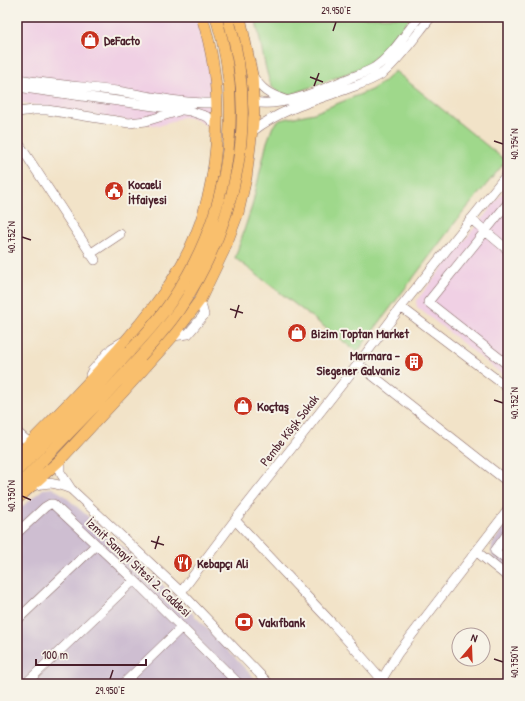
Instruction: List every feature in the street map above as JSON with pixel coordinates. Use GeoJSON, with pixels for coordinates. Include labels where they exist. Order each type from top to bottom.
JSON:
{"type":"FeatureCollection","features":[{"type":"Feature","properties":{"kind":"main road"},"geometry":{"type":"LineString","coordinates":[[17,456],[84,387],[158,302],[180,269],[197,233],[208,198],[214,163],[217,126],[217,103],[213,68],[208,34],[202,17]]}},
{"type":"Feature","properties":{"kind":"main road"},"geometry":{"type":"LineString","coordinates":[[17,487],[95,406],[135,354],[151,328],[174,297],[194,263],[211,226],[221,190],[228,149],[230,118],[230,91],[226,58],[216,17]]}},
{"type":"Feature","properties":{"kind":"main road"},"geometry":{"type":"LineString","coordinates":[[17,471],[83,403],[135,354],[157,338],[178,311],[193,287],[217,238],[229,206],[236,179],[242,118],[238,60],[233,33],[228,17]]}},
{"type":"Feature","properties":{"kind":"main road"},"geometry":{"type":"LineString","coordinates":[[17,499],[60,460],[173,336],[200,300],[224,250],[238,213],[246,178],[253,131],[254,114],[252,75],[240,17]]}},
{"type":"Feature","properties":{"kind":"main road"},"geometry":{"type":"LineString","coordinates":[[213,68],[223,74],[234,75],[243,71],[249,61]]}},
{"type":"Feature","properties":{"kind":"main road"},"geometry":{"type":"LineString","coordinates":[[217,103],[225,97],[236,95],[246,97],[253,102]]}},
{"type":"Feature","properties":{"kind":"main road"},"geometry":{"type":"LineString","coordinates":[[217,126],[223,131],[235,136],[245,136],[253,131]]}},
{"type":"Feature","properties":{"kind":"main road"},"geometry":{"type":"LineString","coordinates":[[214,163],[222,159],[233,160],[242,166],[246,178]]}},
{"type":"Feature","properties":{"kind":"street"},"geometry":{"type":"LineString","coordinates":[[253,102],[262,104],[286,101],[318,91],[373,68],[391,51],[419,17]]}},
{"type":"Feature","properties":{"kind":"street"},"geometry":{"type":"LineString","coordinates":[[253,131],[273,117],[292,108],[360,84],[383,73],[431,17]]}},
{"type":"Feature","properties":{"kind":"street"},"geometry":{"type":"LineString","coordinates":[[252,75],[265,92],[286,101]]}},
{"type":"Feature","properties":{"kind":"street"},"geometry":{"type":"LineString","coordinates":[[17,79],[75,85],[196,103],[217,103]]}},
{"type":"Feature","properties":{"kind":"street"},"geometry":{"type":"LineString","coordinates":[[17,87],[184,110],[208,117],[217,126]]}},
{"type":"Feature","properties":{"kind":"street"},"geometry":{"type":"LineString","coordinates":[[17,112],[47,110],[129,123],[146,121],[184,110]]}},
{"type":"Feature","properties":{"kind":"street"},"geometry":{"type":"LineString","coordinates":[[17,141],[93,257],[120,234]]}},
{"type":"Feature","properties":{"kind":"street","name":"Pembe Köşk Sokak"},"geometry":{"type":"LineString","coordinates":[[182,592],[235,520],[401,307],[508,173]]}},
{"type":"Feature","properties":{"kind":"street"},"geometry":{"type":"LineString","coordinates":[[508,203],[428,302],[508,365]]}},
{"type":"Feature","properties":{"kind":"street"},"geometry":{"type":"LineString","coordinates":[[471,219],[508,250]]}},
{"type":"Feature","properties":{"kind":"street"},"geometry":{"type":"LineString","coordinates":[[401,307],[508,388]]}},
{"type":"Feature","properties":{"kind":"street"},"geometry":{"type":"LineString","coordinates":[[358,364],[508,482]]}},
{"type":"Feature","properties":{"kind":"street"},"geometry":{"type":"LineString","coordinates":[[17,432],[26,440],[32,441]]}},
{"type":"Feature","properties":{"kind":"street"},"geometry":{"type":"LineString","coordinates":[[60,460],[60,472],[71,489],[182,592],[269,684]]}},
{"type":"Feature","properties":{"kind":"street"},"geometry":{"type":"LineString","coordinates":[[33,486],[50,483],[71,489]]}},
{"type":"Feature","properties":{"kind":"street","name":"İzmit Sanayi Sitesi 2. Caddesi"},"geometry":{"type":"LineString","coordinates":[[17,533],[45,507],[50,504],[56,506],[182,627],[233,682]]}},
{"type":"Feature","properties":{"kind":"street"},"geometry":{"type":"LineString","coordinates":[[235,520],[331,622],[382,682],[398,653],[507,513]]}},
{"type":"Feature","properties":{"kind":"street"},"geometry":{"type":"LineString","coordinates":[[477,552],[495,550],[508,533]]}},
{"type":"Feature","properties":{"kind":"street"},"geometry":{"type":"LineString","coordinates":[[17,620],[96,545]]}},
{"type":"Feature","properties":{"kind":"street"},"geometry":{"type":"LineString","coordinates":[[495,550],[508,561]]}},
{"type":"Feature","properties":{"kind":"street"},"geometry":{"type":"LineString","coordinates":[[477,552],[508,578]]}},
{"type":"Feature","properties":{"kind":"street"},"geometry":{"type":"LineString","coordinates":[[25,684],[134,580]]}},
{"type":"Feature","properties":{"kind":"street"},"geometry":{"type":"LineString","coordinates":[[123,684],[182,627]]}},
{"type":"Feature","properties":{"kind":"shaded area"},"geometry":{"type":"Polygon","coordinates":[[[17,17],[199,17],[208,50],[210,90],[208,127],[197,119],[183,117],[159,126],[17,102],[17,17]]]}},
{"type":"Feature","properties":{"kind":"shaded area"},"geometry":{"type":"Polygon","coordinates":[[[508,186],[508,379],[417,307],[416,301],[508,186]]]}},
{"type":"Feature","properties":{"kind":"shaded area"},"geometry":{"type":"Polygon","coordinates":[[[52,488],[61,493],[119,543],[192,613],[260,684],[17,684],[17,511],[43,489],[52,488]]]}},
{"type":"Feature","properties":{"kind":"shaded area"},"geometry":{"type":"Polygon","coordinates":[[[508,520],[508,571],[494,561],[491,553],[492,545],[508,520]]]}},
{"type":"Feature","properties":{"kind":"green space"},"geometry":{"type":"Polygon","coordinates":[[[255,17],[411,17],[384,49],[366,66],[290,95],[276,91],[270,83],[255,17]]]}},
{"type":"Feature","properties":{"kind":"green space"},"geometry":{"type":"Polygon","coordinates":[[[395,71],[506,161],[457,220],[357,352],[235,258],[252,206],[267,142],[273,126],[280,120],[314,113],[371,90],[382,83],[395,71]]]}},
{"type":"Feature","properties":{"kind":"place","name":"DeFacto"},"geometry":{"type":"Point","coordinates":[90,40]}},
{"type":"Feature","properties":{"kind":"place","name":"Kocaeli İtfaiyesi"},"geometry":{"type":"Point","coordinates":[114,191]}},
{"type":"Feature","properties":{"kind":"place","name":"Bizim Toptan Market"},"geometry":{"type":"Point","coordinates":[297,333]}},
{"type":"Feature","properties":{"kind":"place","name":"Marmara - Siegener Galvaniz"},"geometry":{"type":"Point","coordinates":[414,362]}},
{"type":"Feature","properties":{"kind":"place","name":"Koçtaş"},"geometry":{"type":"Point","coordinates":[243,406]}},
{"type":"Feature","properties":{"kind":"place","name":"Kebapçı Ali"},"geometry":{"type":"Point","coordinates":[183,563]}},
{"type":"Feature","properties":{"kind":"place","name":"Vakıfbank"},"geometry":{"type":"Point","coordinates":[244,622]}}]}
